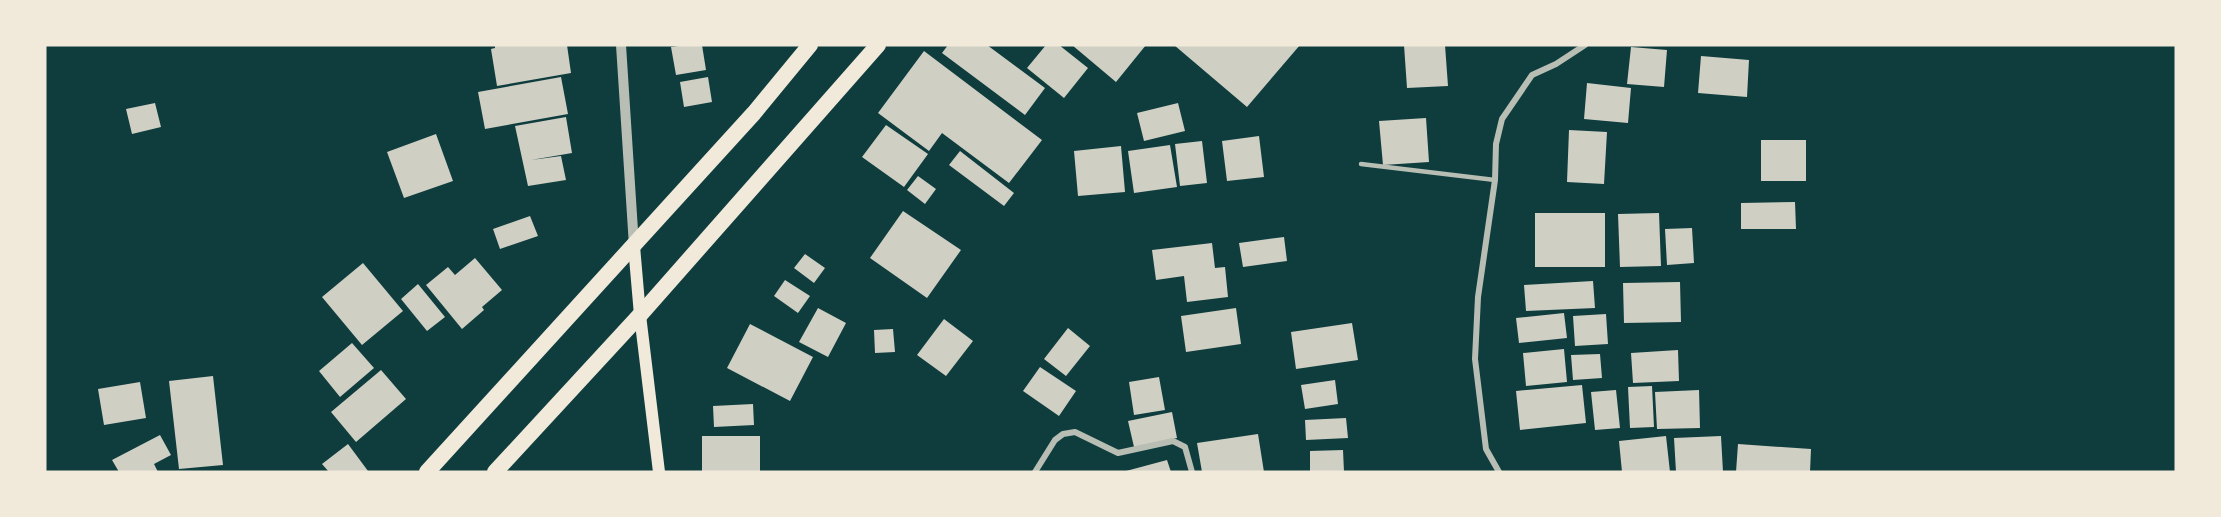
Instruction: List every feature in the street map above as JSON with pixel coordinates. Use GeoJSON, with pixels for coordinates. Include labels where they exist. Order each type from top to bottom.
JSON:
{"type":"FeatureCollection","features":[{"type":"Feature","properties":{"kind":"highway"},"geometry":{"type":"LineString","coordinates":[[427,472],[754,113],[810,45]]}},
{"type":"Feature","properties":{"kind":"highway"},"geometry":{"type":"LineString","coordinates":[[495,472],[640,315],[878,45]]}},
{"type":"Feature","properties":{"kind":"main road"},"geometry":{"type":"LineString","coordinates":[[634,246],[659,472]]}},
{"type":"Feature","properties":{"kind":"street"},"geometry":{"type":"LineString","coordinates":[[621,45],[634,246]]}},
{"type":"Feature","properties":{"kind":"street"},"geometry":{"type":"LineString","coordinates":[[1499,472],[1486,449],[1475,359],[1478,297],[1495,180],[1496,144],[1502,119],[1532,75],[1556,64],[1585,45]]}},
{"type":"Feature","properties":{"kind":"street"},"geometry":{"type":"LineString","coordinates":[[1035,472],[1055,440],[1063,434],[1076,432],[1118,453],[1173,441],[1185,447],[1192,472]]}},
{"type":"Feature","properties":{"kind":"lane"},"geometry":{"type":"LineString","coordinates":[[1361,164],[1495,180]]}},
{"type":"Feature","properties":{"kind":"building"},"geometry":{"type":"Polygon","coordinates":[[[495,45],[567,45],[571,73],[497,86],[491,49],[495,48],[495,45]]]}},
{"type":"Feature","properties":{"kind":"building"},"geometry":{"type":"Polygon","coordinates":[[[702,45],[706,70],[676,75],[671,47],[702,45]]]}},
{"type":"Feature","properties":{"kind":"building"},"geometry":{"type":"Polygon","coordinates":[[[948,45],[987,45],[1045,88],[1025,115],[942,53],[948,45]]]}},
{"type":"Feature","properties":{"kind":"building"},"geometry":{"type":"Polygon","coordinates":[[[1046,45],[1059,45],[1088,68],[1064,98],[1027,68],[1046,45]]]}},
{"type":"Feature","properties":{"kind":"building"},"geometry":{"type":"Polygon","coordinates":[[[1072,45],[1146,45],[1116,82],[1072,45]]]}},
{"type":"Feature","properties":{"kind":"building"},"geometry":{"type":"Polygon","coordinates":[[[1174,45],[1300,45],[1247,107],[1174,45]]]}},
{"type":"Feature","properties":{"kind":"building"},"geometry":{"type":"Polygon","coordinates":[[[1404,45],[1445,45],[1448,86],[1407,88],[1404,45]]]}},
{"type":"Feature","properties":{"kind":"building"},"geometry":{"type":"Polygon","coordinates":[[[1631,47],[1667,50],[1664,87],[1627,84],[1631,47]]]}},
{"type":"Feature","properties":{"kind":"building"},"geometry":{"type":"Polygon","coordinates":[[[924,51],[1042,140],[1009,183],[942,133],[929,151],[878,113],[924,51]]]}},
{"type":"Feature","properties":{"kind":"building"},"geometry":{"type":"Polygon","coordinates":[[[1701,56],[1749,60],[1747,97],[1698,93],[1701,56]]]}},
{"type":"Feature","properties":{"kind":"building"},"geometry":{"type":"Polygon","coordinates":[[[561,77],[568,114],[485,129],[478,92],[561,77]]]}},
{"type":"Feature","properties":{"kind":"building"},"geometry":{"type":"Polygon","coordinates":[[[708,77],[712,102],[684,107],[680,82],[708,77]]]}},
{"type":"Feature","properties":{"kind":"building"},"geometry":{"type":"Polygon","coordinates":[[[1587,83],[1631,88],[1628,123],[1584,119],[1587,83]]]}},
{"type":"Feature","properties":{"kind":"building"},"geometry":{"type":"Polygon","coordinates":[[[155,103],[161,127],[132,134],[126,109],[155,103]]]}},
{"type":"Feature","properties":{"kind":"building"},"geometry":{"type":"Polygon","coordinates":[[[1178,103],[1185,131],[1144,141],[1137,113],[1178,103]]]}},
{"type":"Feature","properties":{"kind":"building"},"geometry":{"type":"Polygon","coordinates":[[[566,117],[572,153],[531,160],[561,156],[566,180],[528,186],[515,126],[566,117]]]}},
{"type":"Feature","properties":{"kind":"building"},"geometry":{"type":"Polygon","coordinates":[[[1426,118],[1429,162],[1383,165],[1379,121],[1426,118]]]}},
{"type":"Feature","properties":{"kind":"building"},"geometry":{"type":"Polygon","coordinates":[[[886,125],[928,154],[904,187],[862,157],[886,125]]]}},
{"type":"Feature","properties":{"kind":"building"},"geometry":{"type":"Polygon","coordinates":[[[1569,130],[1607,132],[1604,184],[1567,182],[1569,130]]]}},
{"type":"Feature","properties":{"kind":"building"},"geometry":{"type":"Polygon","coordinates":[[[436,134],[453,181],[404,198],[387,152],[436,134]]]}},
{"type":"Feature","properties":{"kind":"building"},"geometry":{"type":"Polygon","coordinates":[[[1259,136],[1264,177],[1227,181],[1222,141],[1259,136]]]}},
{"type":"Feature","properties":{"kind":"building"},"geometry":{"type":"Polygon","coordinates":[[[1761,140],[1806,140],[1806,181],[1761,181],[1761,140]]]}},
{"type":"Feature","properties":{"kind":"building"},"geometry":{"type":"Polygon","coordinates":[[[1202,141],[1207,183],[1180,186],[1175,144],[1202,141]]]}},
{"type":"Feature","properties":{"kind":"building"},"geometry":{"type":"Polygon","coordinates":[[[1170,145],[1177,187],[1134,193],[1128,151],[1170,145]]]}},
{"type":"Feature","properties":{"kind":"building"},"geometry":{"type":"Polygon","coordinates":[[[1121,146],[1125,192],[1078,196],[1074,151],[1121,146]]]}},
{"type":"Feature","properties":{"kind":"building"},"geometry":{"type":"Polygon","coordinates":[[[960,151],[1014,193],[1004,206],[949,165],[960,151]]]}},
{"type":"Feature","properties":{"kind":"building"},"geometry":{"type":"Polygon","coordinates":[[[918,176],[936,189],[925,204],[907,190],[918,176]]]}},
{"type":"Feature","properties":{"kind":"building"},"geometry":{"type":"Polygon","coordinates":[[[1795,202],[1796,229],[1741,229],[1741,203],[1795,202]]]}},
{"type":"Feature","properties":{"kind":"building"},"geometry":{"type":"Polygon","coordinates":[[[903,211],[961,250],[927,298],[870,258],[903,211]]]}},
{"type":"Feature","properties":{"kind":"building"},"geometry":{"type":"Polygon","coordinates":[[[1535,213],[1605,213],[1605,267],[1535,267],[1535,213]]]}},
{"type":"Feature","properties":{"kind":"building"},"geometry":{"type":"Polygon","coordinates":[[[1659,213],[1661,266],[1620,267],[1618,214],[1659,213]]]}},
{"type":"Feature","properties":{"kind":"building"},"geometry":{"type":"Polygon","coordinates":[[[530,216],[538,236],[500,249],[493,229],[530,216]]]}},
{"type":"Feature","properties":{"kind":"building"},"geometry":{"type":"Polygon","coordinates":[[[1692,228],[1694,263],[1667,265],[1665,229],[1692,228]]]}},
{"type":"Feature","properties":{"kind":"building"},"geometry":{"type":"Polygon","coordinates":[[[1284,237],[1287,261],[1243,267],[1239,243],[1284,237]]]}},
{"type":"Feature","properties":{"kind":"building"},"geometry":{"type":"Polygon","coordinates":[[[1212,243],[1215,268],[1225,267],[1228,297],[1187,302],[1184,276],[1156,280],[1152,250],[1212,243]]]}},
{"type":"Feature","properties":{"kind":"building"},"geometry":{"type":"Polygon","coordinates":[[[805,254],[825,268],[814,283],[794,268],[805,254]]]}},
{"type":"Feature","properties":{"kind":"building"},"geometry":{"type":"Polygon","coordinates":[[[475,258],[502,290],[462,329],[426,285],[448,267],[455,275],[475,258]]]}},
{"type":"Feature","properties":{"kind":"building"},"geometry":{"type":"Polygon","coordinates":[[[363,263],[403,311],[362,345],[322,297],[363,263]]]}},
{"type":"Feature","properties":{"kind":"building"},"geometry":{"type":"Polygon","coordinates":[[[785,280],[810,296],[798,313],[774,296],[785,280]]]}},
{"type":"Feature","properties":{"kind":"building"},"geometry":{"type":"Polygon","coordinates":[[[1593,281],[1595,308],[1526,311],[1524,285],[1593,281]]]}},
{"type":"Feature","properties":{"kind":"building"},"geometry":{"type":"Polygon","coordinates":[[[1680,282],[1681,322],[1624,323],[1623,283],[1680,282]]]}},
{"type":"Feature","properties":{"kind":"building"},"geometry":{"type":"Polygon","coordinates":[[[418,284],[445,317],[427,331],[401,299],[418,284]]]}},
{"type":"Feature","properties":{"kind":"building"},"geometry":{"type":"Polygon","coordinates":[[[818,308],[846,323],[828,357],[799,342],[818,308]]]}},
{"type":"Feature","properties":{"kind":"building"},"geometry":{"type":"Polygon","coordinates":[[[1236,308],[1241,344],[1186,352],[1181,316],[1236,308]]]}},
{"type":"Feature","properties":{"kind":"building"},"geometry":{"type":"Polygon","coordinates":[[[1564,313],[1567,338],[1519,343],[1516,318],[1564,313]]]}},
{"type":"Feature","properties":{"kind":"building"},"geometry":{"type":"Polygon","coordinates":[[[1606,314],[1608,344],[1575,346],[1573,316],[1606,314]]]}},
{"type":"Feature","properties":{"kind":"building"},"geometry":{"type":"Polygon","coordinates":[[[944,319],[973,341],[946,376],[917,355],[944,319]]]}},
{"type":"Feature","properties":{"kind":"building"},"geometry":{"type":"Polygon","coordinates":[[[1352,323],[1358,360],[1296,369],[1291,332],[1352,323]]]}},
{"type":"Feature","properties":{"kind":"building"},"geometry":{"type":"Polygon","coordinates":[[[750,324],[813,357],[790,401],[727,368],[750,324]]]}},
{"type":"Feature","properties":{"kind":"building"},"geometry":{"type":"Polygon","coordinates":[[[1068,328],[1090,346],[1066,376],[1044,359],[1068,328]]]}},
{"type":"Feature","properties":{"kind":"building"},"geometry":{"type":"Polygon","coordinates":[[[893,329],[895,352],[875,353],[874,330],[893,329]]]}},
{"type":"Feature","properties":{"kind":"building"},"geometry":{"type":"Polygon","coordinates":[[[352,343],[374,368],[340,397],[319,371],[352,343]]]}},
{"type":"Feature","properties":{"kind":"building"},"geometry":{"type":"Polygon","coordinates":[[[1564,349],[1567,382],[1526,386],[1523,353],[1564,349]]]}},
{"type":"Feature","properties":{"kind":"building"},"geometry":{"type":"Polygon","coordinates":[[[1678,350],[1679,381],[1633,383],[1631,353],[1678,350]]]}},
{"type":"Feature","properties":{"kind":"building"},"geometry":{"type":"Polygon","coordinates":[[[1600,354],[1602,378],[1573,380],[1571,355],[1600,354]]]}},
{"type":"Feature","properties":{"kind":"building"},"geometry":{"type":"Polygon","coordinates":[[[1040,367],[1076,391],[1059,416],[1023,391],[1040,367]]]}},
{"type":"Feature","properties":{"kind":"building"},"geometry":{"type":"Polygon","coordinates":[[[381,370],[406,399],[356,442],[331,412],[381,370]]]}},
{"type":"Feature","properties":{"kind":"building"},"geometry":{"type":"Polygon","coordinates":[[[213,376],[223,465],[179,469],[169,381],[213,376]]]}},
{"type":"Feature","properties":{"kind":"building"},"geometry":{"type":"Polygon","coordinates":[[[1159,377],[1165,410],[1134,415],[1129,382],[1159,377]]]}},
{"type":"Feature","properties":{"kind":"building"},"geometry":{"type":"Polygon","coordinates":[[[1335,380],[1338,404],[1305,409],[1301,385],[1335,380]]]}},
{"type":"Feature","properties":{"kind":"building"},"geometry":{"type":"Polygon","coordinates":[[[140,382],[146,418],[104,425],[98,389],[140,382]]]}},
{"type":"Feature","properties":{"kind":"building"},"geometry":{"type":"Polygon","coordinates":[[[1582,385],[1586,423],[1520,430],[1516,391],[1582,385]]]}},
{"type":"Feature","properties":{"kind":"building"},"geometry":{"type":"Polygon","coordinates":[[[1652,386],[1654,427],[1630,428],[1628,387],[1652,386]]]}},
{"type":"Feature","properties":{"kind":"building"},"geometry":{"type":"Polygon","coordinates":[[[1616,390],[1620,428],[1595,430],[1591,392],[1616,390]]]}},
{"type":"Feature","properties":{"kind":"building"},"geometry":{"type":"Polygon","coordinates":[[[1699,390],[1700,428],[1657,429],[1655,392],[1699,390]]]}},
{"type":"Feature","properties":{"kind":"building"},"geometry":{"type":"Polygon","coordinates":[[[753,404],[754,425],[714,427],[713,406],[753,404]]]}},
{"type":"Feature","properties":{"kind":"building"},"geometry":{"type":"Polygon","coordinates":[[[1172,412],[1177,438],[1134,447],[1128,421],[1172,412]]]}},
{"type":"Feature","properties":{"kind":"building"},"geometry":{"type":"Polygon","coordinates":[[[1346,418],[1348,438],[1306,440],[1305,420],[1346,418]]]}},
{"type":"Feature","properties":{"kind":"building"},"geometry":{"type":"Polygon","coordinates":[[[1258,434],[1264,472],[1202,472],[1197,443],[1258,434]]]}},
{"type":"Feature","properties":{"kind":"building"},"geometry":{"type":"Polygon","coordinates":[[[160,435],[171,455],[154,464],[158,472],[119,472],[112,460],[160,435]]]}},
{"type":"Feature","properties":{"kind":"building"},"geometry":{"type":"Polygon","coordinates":[[[702,436],[760,436],[760,472],[702,472],[702,436]]]}},
{"type":"Feature","properties":{"kind":"building"},"geometry":{"type":"Polygon","coordinates":[[[1666,436],[1670,472],[1622,472],[1619,441],[1666,436]]]}},
{"type":"Feature","properties":{"kind":"building"},"geometry":{"type":"Polygon","coordinates":[[[1721,436],[1723,472],[1676,472],[1674,438],[1721,436]]]}},
{"type":"Feature","properties":{"kind":"building"},"geometry":{"type":"Polygon","coordinates":[[[348,444],[368,471],[329,472],[322,464],[348,444]]]}},
{"type":"Feature","properties":{"kind":"building"},"geometry":{"type":"Polygon","coordinates":[[[1738,444],[1811,449],[1810,472],[1736,472],[1738,444]]]}},
{"type":"Feature","properties":{"kind":"building"},"geometry":{"type":"Polygon","coordinates":[[[1343,450],[1344,472],[1310,472],[1310,451],[1343,450]]]}},
{"type":"Feature","properties":{"kind":"building"},"geometry":{"type":"Polygon","coordinates":[[[1167,460],[1171,472],[1126,471],[1167,460]]]}}]}
